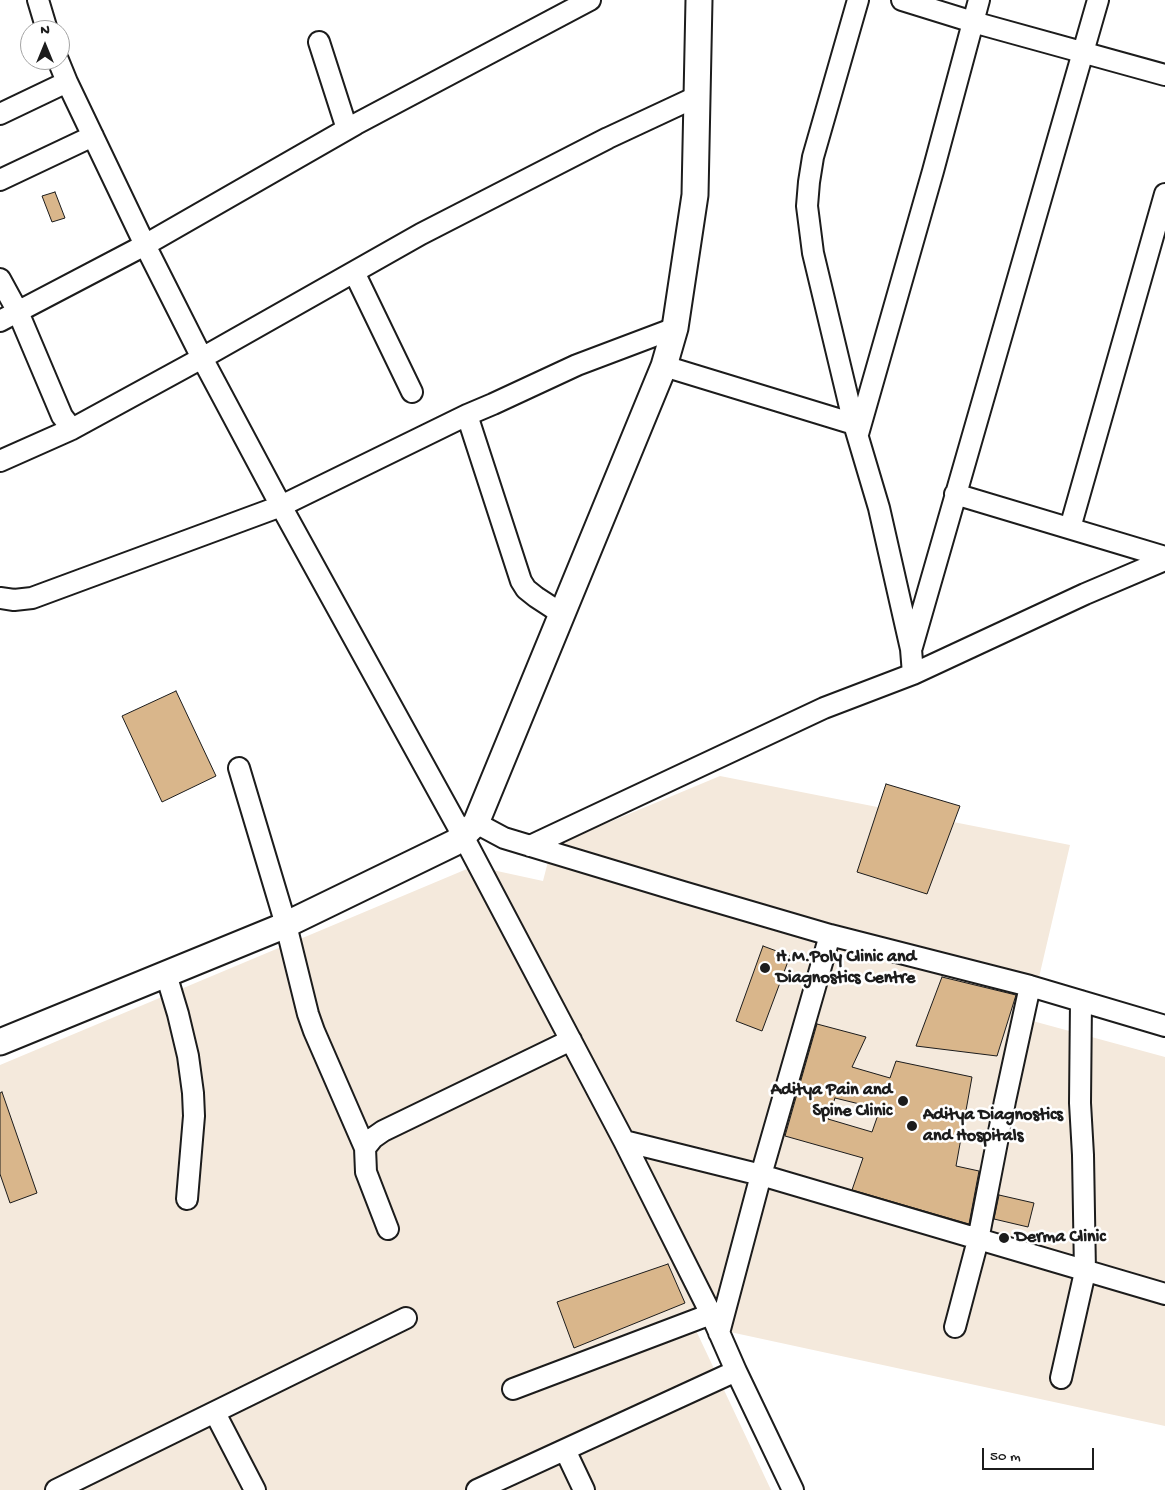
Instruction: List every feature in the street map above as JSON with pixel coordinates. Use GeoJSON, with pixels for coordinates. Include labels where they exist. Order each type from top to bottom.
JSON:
{"type":"FeatureCollection","features":[{"type":"Feature","properties":{"kind":"main road"},"geometry":{"type":"LineString","coordinates":[[0,1042],[286,925],[454,843],[470,830],[562,614],[664,366],[675,328],[695,195],[698,0]]}},
{"type":"Feature","properties":{"kind":"street"},"geometry":{"type":"LineString","coordinates":[[38,0],[44,20]]}},
{"type":"Feature","properties":{"kind":"street"},"geometry":{"type":"LineString","coordinates":[[0,321],[145,245],[347,129],[590,0]]}},
{"type":"Feature","properties":{"kind":"street"},"geometry":{"type":"LineString","coordinates":[[858,0],[813,156],[808,182],[807,206],[813,253],[856,430],[879,508],[911,649],[913,674]]}},
{"type":"Feature","properties":{"kind":"street"},"geometry":{"type":"LineString","coordinates":[[902,0],[973,22],[1165,75]]}},
{"type":"Feature","properties":{"kind":"street"},"geometry":{"type":"LineString","coordinates":[[856,430],[930,180],[979,0]]}},
{"type":"Feature","properties":{"kind":"street"},"geometry":{"type":"LineString","coordinates":[[911,649],[1098,0]]}},
{"type":"Feature","properties":{"kind":"street"},"geometry":{"type":"LineString","coordinates":[[319,42],[347,129]]}},
{"type":"Feature","properties":{"kind":"street"},"geometry":{"type":"LineString","coordinates":[[62,70],[145,245],[202,358],[281,506],[470,830],[571,1040],[711,1314],[793,1490]]}},
{"type":"Feature","properties":{"kind":"street"},"geometry":{"type":"LineString","coordinates":[[0,114],[67,82]]}},
{"type":"Feature","properties":{"kind":"street"},"geometry":{"type":"LineString","coordinates":[[0,461],[72,429],[421,234],[599,142],[698,96]]}},
{"type":"Feature","properties":{"kind":"street"},"geometry":{"type":"LineString","coordinates":[[0,180],[93,136]]}},
{"type":"Feature","properties":{"kind":"street"},"geometry":{"type":"LineString","coordinates":[[1070,528],[1165,194]]}},
{"type":"Feature","properties":{"kind":"street"},"geometry":{"type":"LineString","coordinates":[[354,272],[412,392]]}},
{"type":"Feature","properties":{"kind":"street"},"geometry":{"type":"LineString","coordinates":[[0,279],[18,312],[62,416],[72,429]]}},
{"type":"Feature","properties":{"kind":"street"},"geometry":{"type":"LineString","coordinates":[[0,598],[14,600],[32,598],[281,506],[467,415],[577,365],[675,328]]}},
{"type":"Feature","properties":{"kind":"street"},"geometry":{"type":"LineString","coordinates":[[664,366],[856,430]]}},
{"type":"Feature","properties":{"kind":"street"},"geometry":{"type":"LineString","coordinates":[[467,415],[521,581],[531,593],[562,614]]}},
{"type":"Feature","properties":{"kind":"street"},"geometry":{"type":"LineString","coordinates":[[955,494],[1165,558]]}},
{"type":"Feature","properties":{"kind":"street"},"geometry":{"type":"LineString","coordinates":[[530,846],[824,708],[913,674],[1165,558]]}},
{"type":"Feature","properties":{"kind":"street"},"geometry":{"type":"LineString","coordinates":[[239,768],[286,925],[308,1014],[365,1148],[366,1172],[388,1229]]}},
{"type":"Feature","properties":{"kind":"street"},"geometry":{"type":"LineString","coordinates":[[470,830],[504,838],[830,934],[1030,986],[1165,1026]]}},
{"type":"Feature","properties":{"kind":"street"},"geometry":{"type":"LineString","coordinates":[[719,1333],[761,1175],[830,934]]}},
{"type":"Feature","properties":{"kind":"street"},"geometry":{"type":"LineString","coordinates":[[166,974],[188,1056],[193,1093],[194,1116],[187,1199]]}},
{"type":"Feature","properties":{"kind":"street"},"geometry":{"type":"LineString","coordinates":[[955,1327],[978,1240],[1030,986]]}},
{"type":"Feature","properties":{"kind":"street"},"geometry":{"type":"LineString","coordinates":[[1061,1378],[1085,1272],[1080,1103],[1082,1001]]}},
{"type":"Feature","properties":{"kind":"street"},"geometry":{"type":"LineString","coordinates":[[365,1148],[373,1138],[384,1131],[571,1040]]}},
{"type":"Feature","properties":{"kind":"street"},"geometry":{"type":"LineString","coordinates":[[624,1141],[761,1175],[1085,1272],[1165,1294]]}},
{"type":"Feature","properties":{"kind":"street"},"geometry":{"type":"LineString","coordinates":[[513,1389],[711,1314]]}},
{"type":"Feature","properties":{"kind":"street"},"geometry":{"type":"LineString","coordinates":[[56,1490],[406,1318]]}},
{"type":"Feature","properties":{"kind":"street"},"geometry":{"type":"LineString","coordinates":[[478,1490],[736,1371]]}},
{"type":"Feature","properties":{"kind":"street"},"geometry":{"type":"LineString","coordinates":[[215,1413],[255,1490]]}},
{"type":"Feature","properties":{"kind":"street"},"geometry":{"type":"LineString","coordinates":[[565,1450],[584,1490]]}},
{"type":"Feature","properties":{"kind":"shaded area"},"geometry":{"type":"Polygon","coordinates":[[[720,776],[1070,845],[1029,1020],[1165,1057],[1165,1426],[693,1324],[771,1490],[0,1490],[0,1065],[474,866],[543,881],[552,846],[720,776]]]}},
{"type":"Feature","properties":{"kind":"building"},"geometry":{"type":"Polygon","coordinates":[[[55,192],[65,218],[52,222],[42,196],[55,192]]]}},
{"type":"Feature","properties":{"kind":"building"},"geometry":{"type":"Polygon","coordinates":[[[176,691],[216,776],[162,802],[122,716],[176,691]]]}},
{"type":"Feature","properties":{"kind":"building"},"geometry":{"type":"Polygon","coordinates":[[[886,784],[960,806],[927,894],[857,872],[886,784]]]}},
{"type":"Feature","properties":{"kind":"building"},"geometry":{"type":"Polygon","coordinates":[[[763,946],[790,956],[762,1031],[736,1021],[763,946]]]}},
{"type":"Feature","properties":{"kind":"building"},"geometry":{"type":"Polygon","coordinates":[[[942,977],[1016,995],[997,1056],[916,1046],[942,977]]]}},
{"type":"Feature","properties":{"kind":"building"},"geometry":{"type":"Polygon","coordinates":[[[817,1024],[866,1037],[852,1067],[890,1078],[896,1061],[972,1077],[956,1166],[979,1171],[969,1224],[852,1190],[863,1158],[785,1136],[817,1024]],[[835,1098],[828,1119],[872,1132],[880,1109],[835,1098]]]}},
{"type":"Feature","properties":{"kind":"building"},"geometry":{"type":"Polygon","coordinates":[[[2,1092],[37,1193],[10,1203],[0,1174],[0,1093],[2,1092]]]}},
{"type":"Feature","properties":{"kind":"building"},"geometry":{"type":"Polygon","coordinates":[[[999,1195],[1034,1203],[1028,1227],[994,1219],[999,1195]]]}},
{"type":"Feature","properties":{"kind":"building"},"geometry":{"type":"Polygon","coordinates":[[[668,1264],[685,1303],[574,1348],[557,1302],[668,1264]]]}},
{"type":"Feature","properties":{"kind":"place","name":"H.M.Poly Clinic and Diagnostics Centre"},"geometry":{"type":"Point","coordinates":[765,968]}},
{"type":"Feature","properties":{"kind":"place","name":"Aditya Pain and Spine Clinic"},"geometry":{"type":"Point","coordinates":[903,1101]}},
{"type":"Feature","properties":{"kind":"place","name":"Aditya Diagnostics and Hospitals"},"geometry":{"type":"Point","coordinates":[912,1126]}},
{"type":"Feature","properties":{"kind":"place","name":"Derma Clinic"},"geometry":{"type":"Point","coordinates":[1004,1238]}}]}
